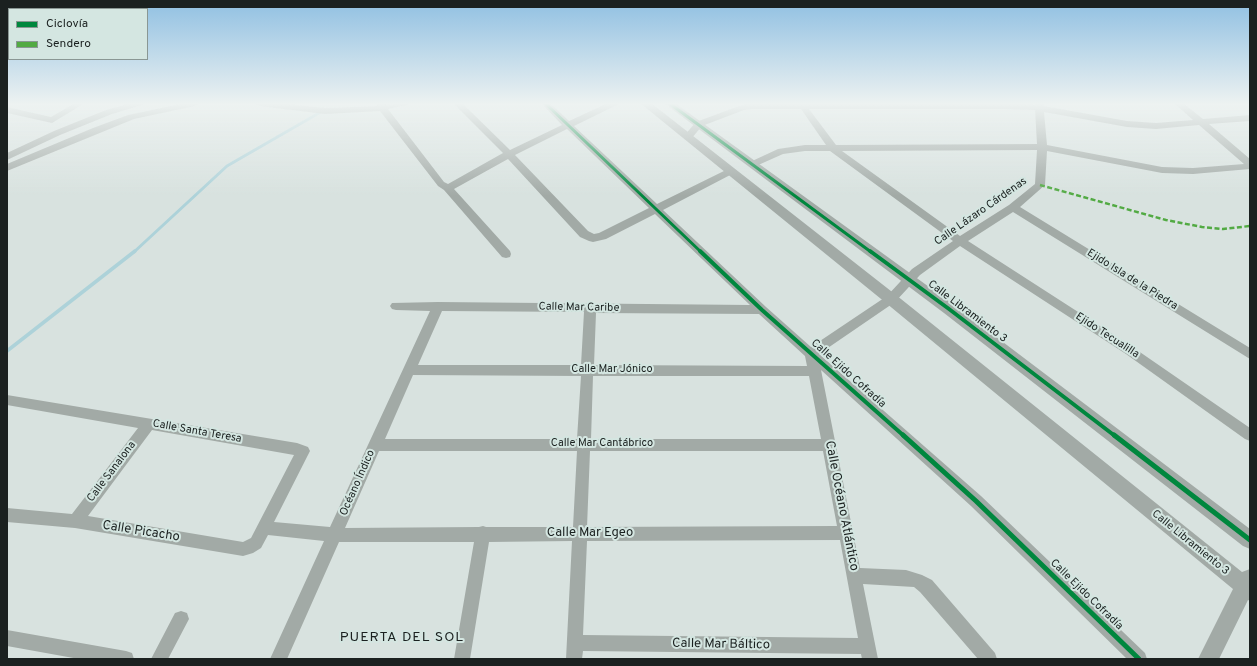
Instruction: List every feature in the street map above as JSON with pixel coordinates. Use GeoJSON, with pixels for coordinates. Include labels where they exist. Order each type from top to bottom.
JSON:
{"type":"FeatureCollection","features":[{"type":"Feature","properties":{"kind":"street"},"geometry":{"type":"LineString","coordinates":[[7,157],[55,134]]}},
{"type":"Feature","properties":{"kind":"street"},"geometry":{"type":"LineString","coordinates":[[7,168],[86,134]]}},
{"type":"Feature","properties":{"kind":"street"},"geometry":{"type":"LineString","coordinates":[[404,134],[441,184],[448,188],[506,254]]}},
{"type":"Feature","properties":{"kind":"street"},"geometry":{"type":"LineString","coordinates":[[489,134],[584,234],[593,238],[602,236],[731,171]]}},
{"type":"Feature","properties":{"kind":"street"},"geometry":{"type":"LineString","coordinates":[[448,188],[509,154],[550,134]]}},
{"type":"Feature","properties":{"kind":"street","name":"Calle Ejido Cofradía"},"geometry":{"type":"LineString","coordinates":[[578,134],[762,310],[976,501],[1139,659]]}},
{"type":"Feature","properties":{"kind":"street","name":"Calle Libramiento 3"},"geometry":{"type":"LineString","coordinates":[[684,134],[1248,585]]}},
{"type":"Feature","properties":{"kind":"street","name":"Calle Libramiento 3"},"geometry":{"type":"LineString","coordinates":[[713,134],[956,314],[1250,540]]}},
{"type":"Feature","properties":{"kind":"street","name":"Ejido Tecualilla"},"geometry":{"type":"LineString","coordinates":[[824,134],[834,149],[960,241],[1130,351],[1250,435]]}},
{"type":"Feature","properties":{"kind":"street","name":"Calle Lázaro Cárdenas"},"geometry":{"type":"LineString","coordinates":[[811,354],[891,299],[916,272],[1012,207],[1040,185],[1041,134]]}},
{"type":"Feature","properties":{"kind":"street"},"geometry":{"type":"LineString","coordinates":[[1215,134],[1250,165]]}},
{"type":"Feature","properties":{"kind":"street"},"geometry":{"type":"LineString","coordinates":[[753,164],[780,150],[820,148],[1042,147],[1162,170],[1193,171],[1250,165]]}},
{"type":"Feature","properties":{"kind":"street","name":"Ejido Isla de la Piedra"},"geometry":{"type":"LineString","coordinates":[[1012,207],[1250,354]]}},
{"type":"Feature","properties":{"kind":"street","name":"Calle Mar Caribe"},"geometry":{"type":"LineString","coordinates":[[396,306],[762,310]]}},
{"type":"Feature","properties":{"kind":"street","name":"Océano Índico"},"geometry":{"type":"LineString","coordinates":[[278,659],[438,306]]}},
{"type":"Feature","properties":{"kind":"street"},"geometry":{"type":"LineString","coordinates":[[574,651],[590,308]]}},
{"type":"Feature","properties":{"kind":"street","name":"Calle Océano Atlántico"},"geometry":{"type":"LineString","coordinates":[[811,354],[869,652]]}},
{"type":"Feature","properties":{"kind":"street","name":"Calle Mar Jónico"},"geometry":{"type":"LineString","coordinates":[[409,370],[815,371]]}},
{"type":"Feature","properties":{"kind":"street","name":"Calle Santa Teresa"},"geometry":{"type":"LineString","coordinates":[[7,400],[303,451],[264,528]]}},
{"type":"Feature","properties":{"kind":"street","name":"Calle Sanalona"},"geometry":{"type":"LineString","coordinates":[[75,521],[149,424]]}},
{"type":"Feature","properties":{"kind":"street","name":"Calle Mar Cantábrico"},"geometry":{"type":"LineString","coordinates":[[375,445],[829,445]]}},
{"type":"Feature","properties":{"kind":"street","name":"Calle Picacho"},"geometry":{"type":"LineString","coordinates":[[7,515],[75,521],[243,549],[256,544],[264,528]]}},
{"type":"Feature","properties":{"kind":"street","name":"Calle Mar Egeo"},"geometry":{"type":"LineString","coordinates":[[264,528],[334,535],[846,533]]}},
{"type":"Feature","properties":{"kind":"street"},"geometry":{"type":"LineString","coordinates":[[462,659],[483,534]]}},
{"type":"Feature","properties":{"kind":"street"},"geometry":{"type":"LineString","coordinates":[[854,576],[906,578],[917,580],[926,586],[989,659]]}},
{"type":"Feature","properties":{"kind":"street"},"geometry":{"type":"LineString","coordinates":[[1208,659],[1248,585]]}},
{"type":"Feature","properties":{"kind":"street"},"geometry":{"type":"LineString","coordinates":[[159,659],[181,619]]}},
{"type":"Feature","properties":{"kind":"street"},"geometry":{"type":"LineString","coordinates":[[7,638],[126,659]]}},
{"type":"Feature","properties":{"kind":"street","name":"Calle Mar Báltico"},"geometry":{"type":"LineString","coordinates":[[574,651],[869,652]]}},
{"type":"Feature","properties":{"kind":"waterway"},"geometry":{"type":"LineString","coordinates":[[134,252],[227,166],[282,134]]}},
{"type":"Feature","properties":{"kind":"waterway"},"geometry":{"type":"LineString","coordinates":[[7,351],[135,251]]}},
{"type":"Feature","properties":{"kind":"marked path"},"geometry":{"type":"LineString","coordinates":[[1040,185],[1166,220],[1202,227],[1223,229],[1250,226]]}},
{"type":"Feature","properties":{"kind":"cycle path"},"geometry":{"type":"LineString","coordinates":[[578,134],[762,310],[976,501],[1139,659]]}},
{"type":"Feature","properties":{"kind":"cycle path"},"geometry":{"type":"LineString","coordinates":[[711,134],[949,309],[1250,540]]}},
{"type":"Feature","properties":{"kind":"district","name":"PUERTA DEL SOL"},"geometry":{"type":"Point","coordinates":[402,638]}}]}
